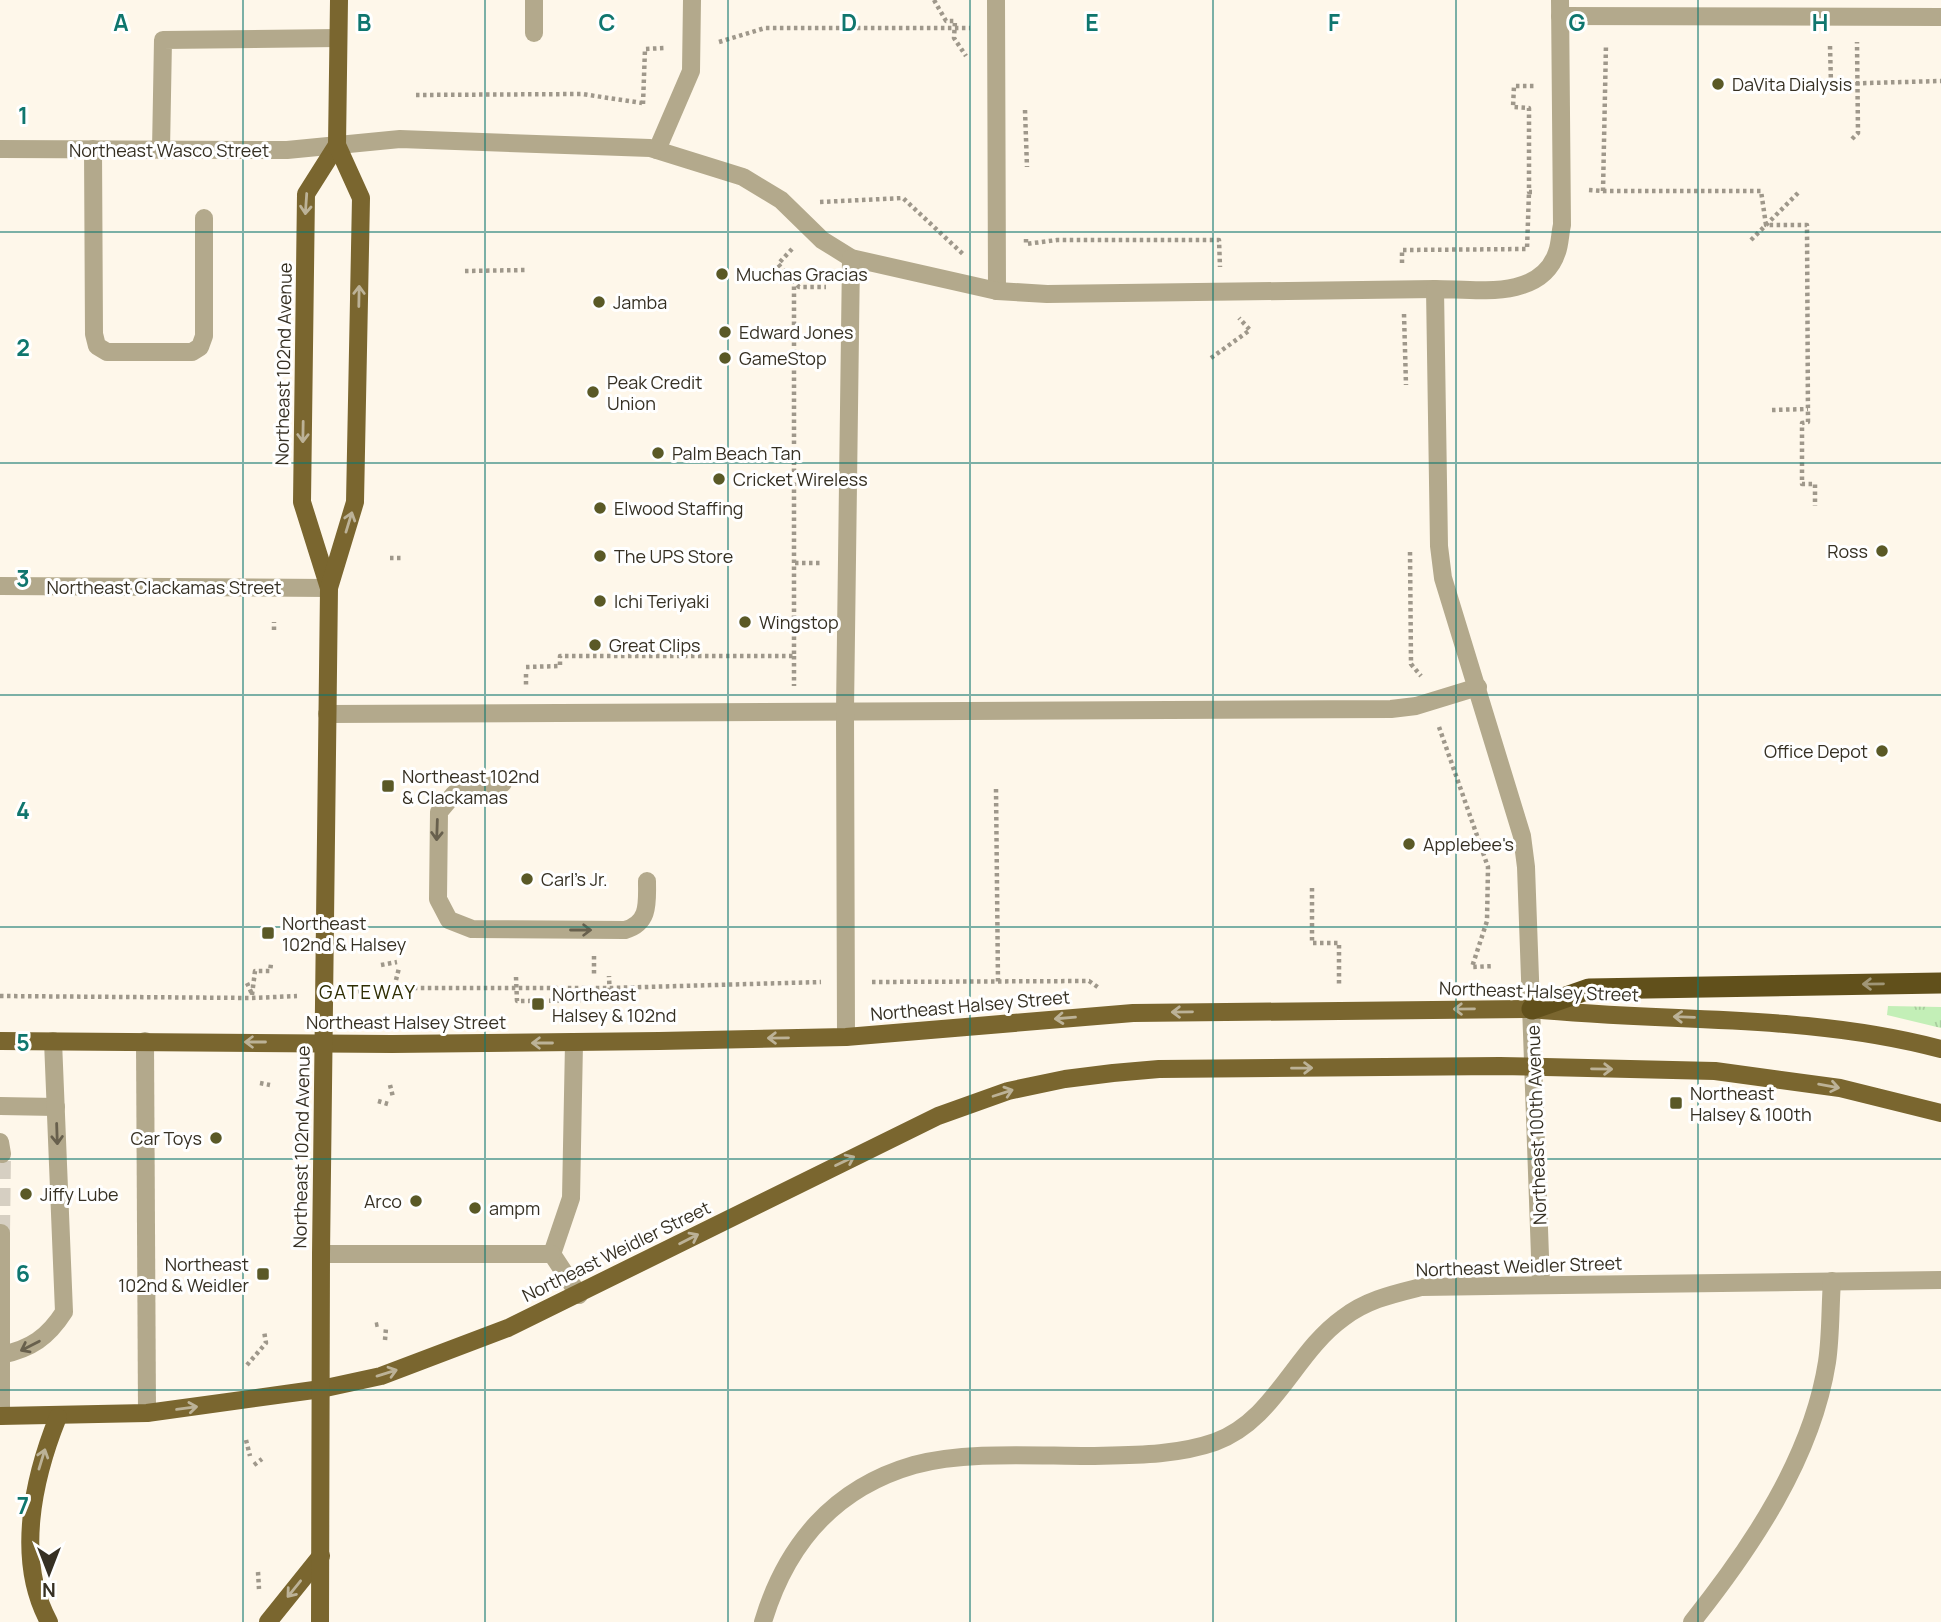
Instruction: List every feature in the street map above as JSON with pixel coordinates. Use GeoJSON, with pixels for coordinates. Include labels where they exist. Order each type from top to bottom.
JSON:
{"type":"FeatureCollection","features":[{"type":"Feature","properties":{"kind":"highway"},"geometry":{"type":"LineString","coordinates":[[1532,1009],[1589,989],[1941,983]]}},
{"type":"Feature","properties":{"kind":"main road","name":"Northeast 102nd Avenue"},"geometry":{"type":"LineString","coordinates":[[320,1622],[321,1254],[329,588],[355,502],[361,212],[361,198],[337,145],[338,0]]}},
{"type":"Feature","properties":{"kind":"main road","name":"Northeast 102nd Avenue"},"geometry":{"type":"LineString","coordinates":[[329,588],[302,502],[306,194],[337,145]]}},
{"type":"Feature","properties":{"kind":"main road","name":"Northeast Halsey Street"},"geometry":{"type":"LineString","coordinates":[[0,1041],[573,1043],[846,1037],[1133,1013],[1532,1009],[1589,1014],[1743,1019],[1826,1026],[1941,1049]]}},
{"type":"Feature","properties":{"kind":"main road","name":"Northeast Weidler Street"},"geometry":{"type":"LineString","coordinates":[[0,1416],[58,1417],[147,1413],[321,1389],[381,1376],[449,1352],[579,1295],[915,1128],[1008,1091],[1065,1079],[1113,1073],[1234,1068],[1534,1067]]}},
{"type":"Feature","properties":{"kind":"main road"},"geometry":{"type":"LineString","coordinates":[[1534,1067],[1715,1071],[1840,1088],[1941,1112]]}},
{"type":"Feature","properties":{"kind":"main road"},"geometry":{"type":"LineString","coordinates":[[49,1622],[33,1575],[32,1520],[39,1471],[58,1417]]}},
{"type":"Feature","properties":{"kind":"main road"},"geometry":{"type":"LineString","coordinates":[[268,1622],[321,1556]]}},
{"type":"Feature","properties":{"kind":"street"},"geometry":{"type":"LineString","coordinates":[[534,0],[534,33]]}},
{"type":"Feature","properties":{"kind":"street"},"geometry":{"type":"LineString","coordinates":[[657,150],[691,71],[692,0]]}},
{"type":"Feature","properties":{"kind":"street"},"geometry":{"type":"LineString","coordinates":[[996,0],[997,291]]}},
{"type":"Feature","properties":{"kind":"street"},"geometry":{"type":"LineString","coordinates":[[1560,8],[1941,17]]}},
{"type":"Feature","properties":{"kind":"street","name":"Northeast Wasco Street"},"geometry":{"type":"LineString","coordinates":[[0,149],[287,150],[400,139],[601,144],[657,150],[743,177],[780,200],[822,240],[851,258],[997,291],[1047,294],[1516,289],[1537,279],[1550,266],[1557,252],[1562,225],[1560,8]]}},
{"type":"Feature","properties":{"kind":"street"},"geometry":{"type":"LineString","coordinates":[[161,150],[163,40],[338,38]]}},
{"type":"Feature","properties":{"kind":"street"},"geometry":{"type":"LineString","coordinates":[[93,149],[94,334],[97,346],[107,352],[192,352],[200,348],[204,336],[204,218]]}},
{"type":"Feature","properties":{"kind":"street"},"geometry":{"type":"LineString","coordinates":[[846,1037],[845,710],[851,258]]}},
{"type":"Feature","properties":{"kind":"street","name":"Northeast 100th Avenue"},"geometry":{"type":"LineString","coordinates":[[1435,289],[1439,546],[1443,578],[1522,836],[1532,1009],[1541,1284]]}},
{"type":"Feature","properties":{"kind":"street","name":"Northeast Clackamas Street"},"geometry":{"type":"LineString","coordinates":[[0,586],[329,588]]}},
{"type":"Feature","properties":{"kind":"street"},"geometry":{"type":"LineString","coordinates":[[327,714],[1391,709],[1416,706],[1478,687]]}},
{"type":"Feature","properties":{"kind":"street"},"geometry":{"type":"LineString","coordinates":[[503,783],[454,794],[439,812],[438,899],[449,920],[472,929],[625,930],[638,925],[646,914],[647,881]]}},
{"type":"Feature","properties":{"kind":"street"},"geometry":{"type":"LineString","coordinates":[[1,1355],[20,1351],[39,1342],[53,1328],[64,1311],[53,1041]]}},
{"type":"Feature","properties":{"kind":"street"},"geometry":{"type":"LineString","coordinates":[[145,1041],[147,1413]]}},
{"type":"Feature","properties":{"kind":"street"},"geometry":{"type":"LineString","coordinates":[[552,1254],[571,1198],[573,1043]]}},
{"type":"Feature","properties":{"kind":"street"},"geometry":{"type":"LineString","coordinates":[[0,1106],[56,1107]]}},
{"type":"Feature","properties":{"kind":"street"},"geometry":{"type":"LineString","coordinates":[[0,1416],[1,1233]]}},
{"type":"Feature","properties":{"kind":"street"},"geometry":{"type":"LineString","coordinates":[[321,1254],[552,1254]]}},
{"type":"Feature","properties":{"kind":"street"},"geometry":{"type":"LineString","coordinates":[[552,1254],[579,1295]]}},
{"type":"Feature","properties":{"kind":"street","name":"Northeast Weidler Street"},"geometry":{"type":"LineString","coordinates":[[763,1622],[775,1588],[802,1537],[847,1498],[877,1479],[915,1465],[959,1458],[1139,1455],[1215,1441],[1248,1423],[1279,1393],[1307,1353],[1342,1318],[1381,1297],[1421,1287],[1941,1280]]}},
{"type":"Feature","properties":{"kind":"street"},"geometry":{"type":"LineString","coordinates":[[1692,1622],[1753,1538],[1792,1468],[1817,1407],[1827,1361],[1832,1281]]}},
{"type":"Feature","properties":{"kind":"path"},"geometry":{"type":"LineString","coordinates":[[934,0],[946,21],[955,21],[954,38],[966,57]]}},
{"type":"Feature","properties":{"kind":"path"},"geometry":{"type":"LineString","coordinates":[[1852,139],[1858,133],[1856,17]]}},
{"type":"Feature","properties":{"kind":"path"},"geometry":{"type":"LineString","coordinates":[[715,43],[765,28],[967,30],[996,19]]}},
{"type":"Feature","properties":{"kind":"path"},"geometry":{"type":"LineString","coordinates":[[1819,46],[1832,46],[1831,84],[1941,80]]}},
{"type":"Feature","properties":{"kind":"path"},"geometry":{"type":"LineString","coordinates":[[642,103],[645,49],[665,47]]}},
{"type":"Feature","properties":{"kind":"path"},"geometry":{"type":"LineString","coordinates":[[416,95],[582,94],[642,103],[650,107]]}},
{"type":"Feature","properties":{"kind":"path"},"geometry":{"type":"LineString","coordinates":[[1603,191],[1761,191],[1766,225]]}},
{"type":"Feature","properties":{"kind":"path"},"geometry":{"type":"LineString","coordinates":[[1751,240],[1798,193]]}},
{"type":"Feature","properties":{"kind":"path"},"geometry":{"type":"LineString","coordinates":[[808,195],[818,202],[904,198],[964,255]]}},
{"type":"Feature","properties":{"kind":"path"},"geometry":{"type":"LineString","coordinates":[[800,219],[780,239],[792,249],[778,264],[799,287],[850,288]]}},
{"type":"Feature","properties":{"kind":"path"},"geometry":{"type":"LineString","coordinates":[[1766,225],[1807,225],[1808,422],[1802,423],[1802,484],[1815,484],[1815,506]]}},
{"type":"Feature","properties":{"kind":"path"},"geometry":{"type":"LineString","coordinates":[[1026,244],[1058,240],[1219,240],[1219,267],[1227,267]]}},
{"type":"Feature","properties":{"kind":"path"},"geometry":{"type":"LineString","coordinates":[[1388,265],[1402,265]]}},
{"type":"Feature","properties":{"kind":"path"},"geometry":{"type":"LineString","coordinates":[[465,271],[526,270]]}},
{"type":"Feature","properties":{"kind":"path"},"geometry":{"type":"LineString","coordinates":[[526,667],[560,666],[560,656],[794,656],[794,283]]}},
{"type":"Feature","properties":{"kind":"path"},"geometry":{"type":"LineString","coordinates":[[1772,410],[1808,409]]}},
{"type":"Feature","properties":{"kind":"path"},"geometry":{"type":"LineString","coordinates":[[390,558],[402,558]]}},
{"type":"Feature","properties":{"kind":"path"},"geometry":{"type":"LineString","coordinates":[[274,622],[274,629]]}},
{"type":"Feature","properties":{"kind":"path"},"geometry":{"type":"LineString","coordinates":[[996,789],[998,982]]}},
{"type":"Feature","properties":{"kind":"path"},"geometry":{"type":"LineString","coordinates":[[1312,888],[1312,943],[1339,943],[1339,1010]]}},
{"type":"Feature","properties":{"kind":"path"},"geometry":{"type":"LineString","coordinates":[[247,983],[252,995],[255,971],[270,971],[271,964]]}},
{"type":"Feature","properties":{"kind":"path"},"geometry":{"type":"LineString","coordinates":[[381,965],[398,965],[396,980]]}},
{"type":"Feature","properties":{"kind":"path"},"geometry":{"type":"LineString","coordinates":[[516,977],[517,1001],[610,1000],[609,976]]}},
{"type":"Feature","properties":{"kind":"path"},"geometry":{"type":"LineString","coordinates":[[482,987],[609,988],[845,982],[1089,981],[1133,1013]]}},
{"type":"Feature","properties":{"kind":"path"},"geometry":{"type":"LineString","coordinates":[[0,996],[129,996]]}},
{"type":"Feature","properties":{"kind":"path"},"geometry":{"type":"LineString","coordinates":[[260,1083],[270,1085]]}},
{"type":"Feature","properties":{"kind":"path"},"geometry":{"type":"LineString","coordinates":[[390,1085],[393,1097]]}},
{"type":"Feature","properties":{"kind":"path"},"geometry":{"type":"LineString","coordinates":[[378,1101],[387,1104]]}},
{"type":"Feature","properties":{"kind":"path"},"geometry":{"type":"LineString","coordinates":[[385,1340],[386,1328]]}},
{"type":"Feature","properties":{"kind":"path"},"geometry":{"type":"LineString","coordinates":[[247,1365],[266,1343],[264,1331]]}},
{"type":"Feature","properties":{"kind":"path"},"geometry":{"type":"LineString","coordinates":[[246,1440],[250,1456]]}},
{"type":"Feature","properties":{"kind":"path"},"geometry":{"type":"LineString","coordinates":[[254,1465],[262,1459]]}},
{"type":"Feature","properties":{"kind":"path"},"geometry":{"type":"LineString","coordinates":[[258,1572],[259,1590]]}},
{"type":"Feature","properties":{"kind":"green space"},"geometry":{"type":"Polygon","coordinates":[[[1888,1006],[1941,1007],[1941,1028],[1887,1015],[1888,1006]]]}},
{"type":"Feature","properties":{"kind":"tunnel"},"geometry":{"type":"LineString","coordinates":[[1,1233],[2,1154]]}},
{"type":"Feature","properties":{"kind":"place","name":"DaVita Dialysis"},"geometry":{"type":"Point","coordinates":[1718,84]}},
{"type":"Feature","properties":{"kind":"place","name":"Muchas Gracias"},"geometry":{"type":"Point","coordinates":[722,274]}},
{"type":"Feature","properties":{"kind":"place","name":"Jamba"},"geometry":{"type":"Point","coordinates":[599,302]}},
{"type":"Feature","properties":{"kind":"place","name":"Edward Jones"},"geometry":{"type":"Point","coordinates":[725,332]}},
{"type":"Feature","properties":{"kind":"place","name":"GameStop"},"geometry":{"type":"Point","coordinates":[725,358]}},
{"type":"Feature","properties":{"kind":"place","name":"Peak Credit Union"},"geometry":{"type":"Point","coordinates":[593,392]}},
{"type":"Feature","properties":{"kind":"place","name":"Palm Beach Tan"},"geometry":{"type":"Point","coordinates":[658,453]}},
{"type":"Feature","properties":{"kind":"place","name":"Cricket Wireless"},"geometry":{"type":"Point","coordinates":[719,479]}},
{"type":"Feature","properties":{"kind":"place","name":"Elwood Staffing"},"geometry":{"type":"Point","coordinates":[600,508]}},
{"type":"Feature","properties":{"kind":"place","name":"Ross"},"geometry":{"type":"Point","coordinates":[1882,551]}},
{"type":"Feature","properties":{"kind":"place","name":"The UPS Store"},"geometry":{"type":"Point","coordinates":[600,556]}},
{"type":"Feature","properties":{"kind":"place","name":"Ichi Teriyaki"},"geometry":{"type":"Point","coordinates":[600,601]}},
{"type":"Feature","properties":{"kind":"place","name":"Wingstop"},"geometry":{"type":"Point","coordinates":[745,622]}},
{"type":"Feature","properties":{"kind":"place","name":"Great Clips"},"geometry":{"type":"Point","coordinates":[595,645]}},
{"type":"Feature","properties":{"kind":"place","name":"Office Depot"},"geometry":{"type":"Point","coordinates":[1882,751]}},
{"type":"Feature","properties":{"kind":"place","name":"Northeast 102nd & Clackamas"},"geometry":{"type":"Point","coordinates":[388,786]}},
{"type":"Feature","properties":{"kind":"place","name":"Applebee's"},"geometry":{"type":"Point","coordinates":[1409,844]}},
{"type":"Feature","properties":{"kind":"place","name":"Carl's Jr."},"geometry":{"type":"Point","coordinates":[527,879]}},
{"type":"Feature","properties":{"kind":"place","name":"Northeast 102nd & Halsey"},"geometry":{"type":"Point","coordinates":[268,933]}},
{"type":"Feature","properties":{"kind":"place","name":"Northeast Halsey & 102nd"},"geometry":{"type":"Point","coordinates":[538,1004]}},
{"type":"Feature","properties":{"kind":"place","name":"Northeast Halsey & 100th"},"geometry":{"type":"Point","coordinates":[1676,1103]}},
{"type":"Feature","properties":{"kind":"place","name":"Car Toys"},"geometry":{"type":"Point","coordinates":[216,1138]}},
{"type":"Feature","properties":{"kind":"place","name":"Jiffy Lube"},"geometry":{"type":"Point","coordinates":[26,1194]}},
{"type":"Feature","properties":{"kind":"place","name":"Arco"},"geometry":{"type":"Point","coordinates":[416,1201]}},
{"type":"Feature","properties":{"kind":"place","name":"ampm"},"geometry":{"type":"Point","coordinates":[475,1208]}},
{"type":"Feature","properties":{"kind":"place","name":"Northeast 102nd & Weidler"},"geometry":{"type":"Point","coordinates":[263,1274]}},
{"type":"Feature","properties":{"kind":"district","name":"GATEWAY"},"geometry":{"type":"Point","coordinates":[368,992]}}]}
